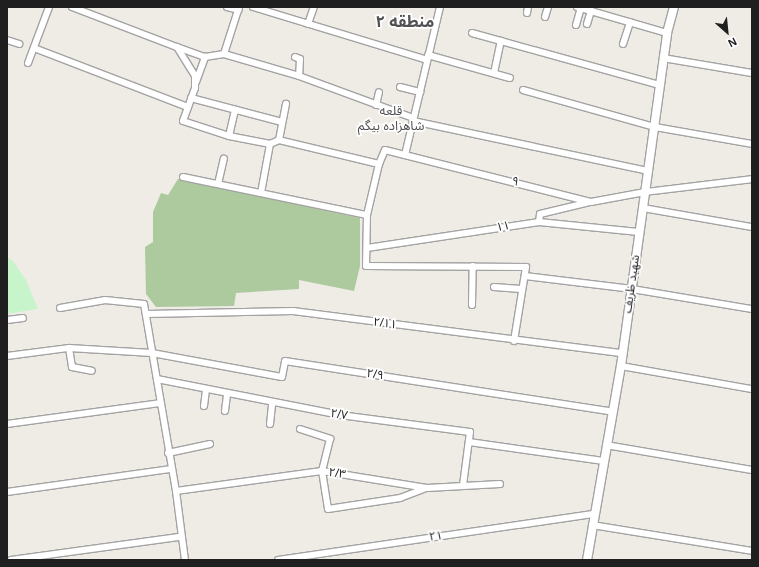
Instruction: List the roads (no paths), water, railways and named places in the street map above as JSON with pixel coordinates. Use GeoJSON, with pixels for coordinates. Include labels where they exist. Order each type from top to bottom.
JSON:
{"type":"FeatureCollection","features":[{"type":"Feature","properties":{"kind":"street"},"geometry":{"type":"LineString","coordinates":[[28,63],[49,7]]}},
{"type":"Feature","properties":{"kind":"street"},"geometry":{"type":"LineString","coordinates":[[72,7],[205,57],[224,54],[299,76],[413,119],[649,171]]}},
{"type":"Feature","properties":{"kind":"street"},"geometry":{"type":"LineString","coordinates":[[224,54],[239,9],[227,7]]}},
{"type":"Feature","properties":{"kind":"street"},"geometry":{"type":"LineString","coordinates":[[253,7],[268,9],[308,24],[428,58],[510,78]]}},
{"type":"Feature","properties":{"kind":"street"},"geometry":{"type":"LineString","coordinates":[[308,24],[314,7]]}},
{"type":"Feature","properties":{"kind":"street"},"geometry":{"type":"LineString","coordinates":[[405,155],[440,7]]}},
{"type":"Feature","properties":{"kind":"street"},"geometry":{"type":"LineString","coordinates":[[545,17],[548,7]]}},
{"type":"Feature","properties":{"kind":"street","name":"شهید ظریف"},"geometry":{"type":"LineString","coordinates":[[587,560],[621,366],[655,127],[663,58],[667,33],[674,7]]}},
{"type":"Feature","properties":{"kind":"street"},"geometry":{"type":"LineString","coordinates":[[576,25],[579,8],[667,33]]}},
{"type":"Feature","properties":{"kind":"street"},"geometry":{"type":"LineString","coordinates":[[587,24],[591,11]]}},
{"type":"Feature","properties":{"kind":"street"},"geometry":{"type":"LineString","coordinates":[[623,44],[630,22]]}},
{"type":"Feature","properties":{"kind":"street"},"geometry":{"type":"LineString","coordinates":[[472,33],[660,85]]}},
{"type":"Feature","properties":{"kind":"street"},"geometry":{"type":"LineString","coordinates":[[7,40],[19,44]]}},
{"type":"Feature","properties":{"kind":"street"},"geometry":{"type":"LineString","coordinates":[[494,74],[501,41]]}},
{"type":"Feature","properties":{"kind":"street"},"geometry":{"type":"LineString","coordinates":[[177,47],[194,76],[195,88]]}},
{"type":"Feature","properties":{"kind":"street"},"geometry":{"type":"LineString","coordinates":[[34,48],[188,107]]}},
{"type":"Feature","properties":{"kind":"street"},"geometry":{"type":"LineString","coordinates":[[205,57],[183,121],[229,136],[270,144],[279,140],[379,164],[366,215],[366,266],[526,267],[524,288],[521,290],[514,341]]}},
{"type":"Feature","properties":{"kind":"street"},"geometry":{"type":"LineString","coordinates":[[295,57],[300,59],[299,76]]}},
{"type":"Feature","properties":{"kind":"street"},"geometry":{"type":"LineString","coordinates":[[663,58],[752,73]]}},
{"type":"Feature","properties":{"kind":"street"},"geometry":{"type":"LineString","coordinates":[[400,87],[420,92]]}},
{"type":"Feature","properties":{"kind":"street"},"geometry":{"type":"LineString","coordinates":[[523,90],[655,127],[752,144]]}},
{"type":"Feature","properties":{"kind":"street"},"geometry":{"type":"LineString","coordinates":[[376,105],[379,92]]}},
{"type":"Feature","properties":{"kind":"street"},"geometry":{"type":"LineString","coordinates":[[191,98],[282,122]]}},
{"type":"Feature","properties":{"kind":"street"},"geometry":{"type":"LineString","coordinates":[[279,140],[286,104]]}},
{"type":"Feature","properties":{"kind":"street"},"geometry":{"type":"LineString","coordinates":[[229,136],[235,110]]}},
{"type":"Feature","properties":{"kind":"street"},"geometry":{"type":"LineString","coordinates":[[261,193],[270,144]]}},
{"type":"Feature","properties":{"kind":"street","name":"۹"},"geometry":{"type":"LineString","coordinates":[[379,164],[385,150],[592,202],[645,192],[752,179]]}},
{"type":"Feature","properties":{"kind":"street"},"geometry":{"type":"LineString","coordinates":[[218,184],[224,159]]}},
{"type":"Feature","properties":{"kind":"street"},"geometry":{"type":"LineString","coordinates":[[183,177],[366,215]]}},
{"type":"Feature","properties":{"kind":"street"},"geometry":{"type":"LineString","coordinates":[[539,222],[540,214],[592,202]]}},
{"type":"Feature","properties":{"kind":"street"},"geometry":{"type":"LineString","coordinates":[[643,208],[752,227]]}},
{"type":"Feature","properties":{"kind":"street","name":"۱۱"},"geometry":{"type":"LineString","coordinates":[[367,248],[539,222],[639,232]]}},
{"type":"Feature","properties":{"kind":"street"},"geometry":{"type":"LineString","coordinates":[[472,305],[473,266]]}},
{"type":"Feature","properties":{"kind":"street"},"geometry":{"type":"LineString","coordinates":[[525,276],[632,289],[752,309]]}},
{"type":"Feature","properties":{"kind":"street"},"geometry":{"type":"LineString","coordinates":[[494,287],[521,290]]}},
{"type":"Feature","properties":{"kind":"street"},"geometry":{"type":"LineString","coordinates":[[60,308],[105,300],[144,304],[147,314],[168,453],[176,492],[180,537],[185,560]]}},
{"type":"Feature","properties":{"kind":"street","name":"۲/۱۱"},"geometry":{"type":"LineString","coordinates":[[147,314],[293,311],[514,341],[622,353]]}},
{"type":"Feature","properties":{"kind":"street"},"geometry":{"type":"LineString","coordinates":[[7,320],[22,318]]}},
{"type":"Feature","properties":{"kind":"street"},"geometry":{"type":"LineString","coordinates":[[7,356],[69,348],[152,353]]}},
{"type":"Feature","properties":{"kind":"street"},"geometry":{"type":"LineString","coordinates":[[69,348],[72,367],[92,371]]}},
{"type":"Feature","properties":{"kind":"street","name":"۲/۹"},"geometry":{"type":"LineString","coordinates":[[152,353],[282,377],[285,361],[613,412]]}},
{"type":"Feature","properties":{"kind":"street"},"geometry":{"type":"LineString","coordinates":[[621,366],[752,389]]}},
{"type":"Feature","properties":{"kind":"street","name":"۲/۷"},"geometry":{"type":"LineString","coordinates":[[157,379],[272,404],[470,432],[469,442]]}},
{"type":"Feature","properties":{"kind":"street"},"geometry":{"type":"LineString","coordinates":[[204,406],[206,390]]}},
{"type":"Feature","properties":{"kind":"street"},"geometry":{"type":"LineString","coordinates":[[225,411],[227,394]]}},
{"type":"Feature","properties":{"kind":"street"},"geometry":{"type":"LineString","coordinates":[[7,424],[160,403]]}},
{"type":"Feature","properties":{"kind":"street"},"geometry":{"type":"LineString","coordinates":[[270,424],[272,404]]}},
{"type":"Feature","properties":{"kind":"street"},"geometry":{"type":"LineString","coordinates":[[300,429],[330,440],[322,471],[328,509],[400,498],[427,488]]}},
{"type":"Feature","properties":{"kind":"street"},"geometry":{"type":"LineString","coordinates":[[463,485],[469,442],[604,462]]}},
{"type":"Feature","properties":{"kind":"street"},"geometry":{"type":"LineString","coordinates":[[168,453],[210,444]]}},
{"type":"Feature","properties":{"kind":"street"},"geometry":{"type":"LineString","coordinates":[[606,445],[752,470]]}},
{"type":"Feature","properties":{"kind":"street"},"geometry":{"type":"LineString","coordinates":[[7,492],[171,468]]}},
{"type":"Feature","properties":{"kind":"street","name":"۲/۳"},"geometry":{"type":"LineString","coordinates":[[176,492],[322,471],[427,488],[500,484]]}},
{"type":"Feature","properties":{"kind":"street","name":"۲۱"},"geometry":{"type":"LineString","coordinates":[[278,560],[595,514]]}},
{"type":"Feature","properties":{"kind":"street"},"geometry":{"type":"LineString","coordinates":[[592,525],[751,550]]}},
{"type":"Feature","properties":{"kind":"street"},"geometry":{"type":"LineString","coordinates":[[11,560],[180,537]]}},
{"type":"Feature","properties":{"kind":"district","name":"منطقه ۲"},"geometry":{"type":"Point","coordinates":[405,22]}},
{"type":"Feature","properties":{"kind":"district","name":"قلعه شاهزاده بیگم"},"geometry":{"type":"Point","coordinates":[391,120]}}]}
